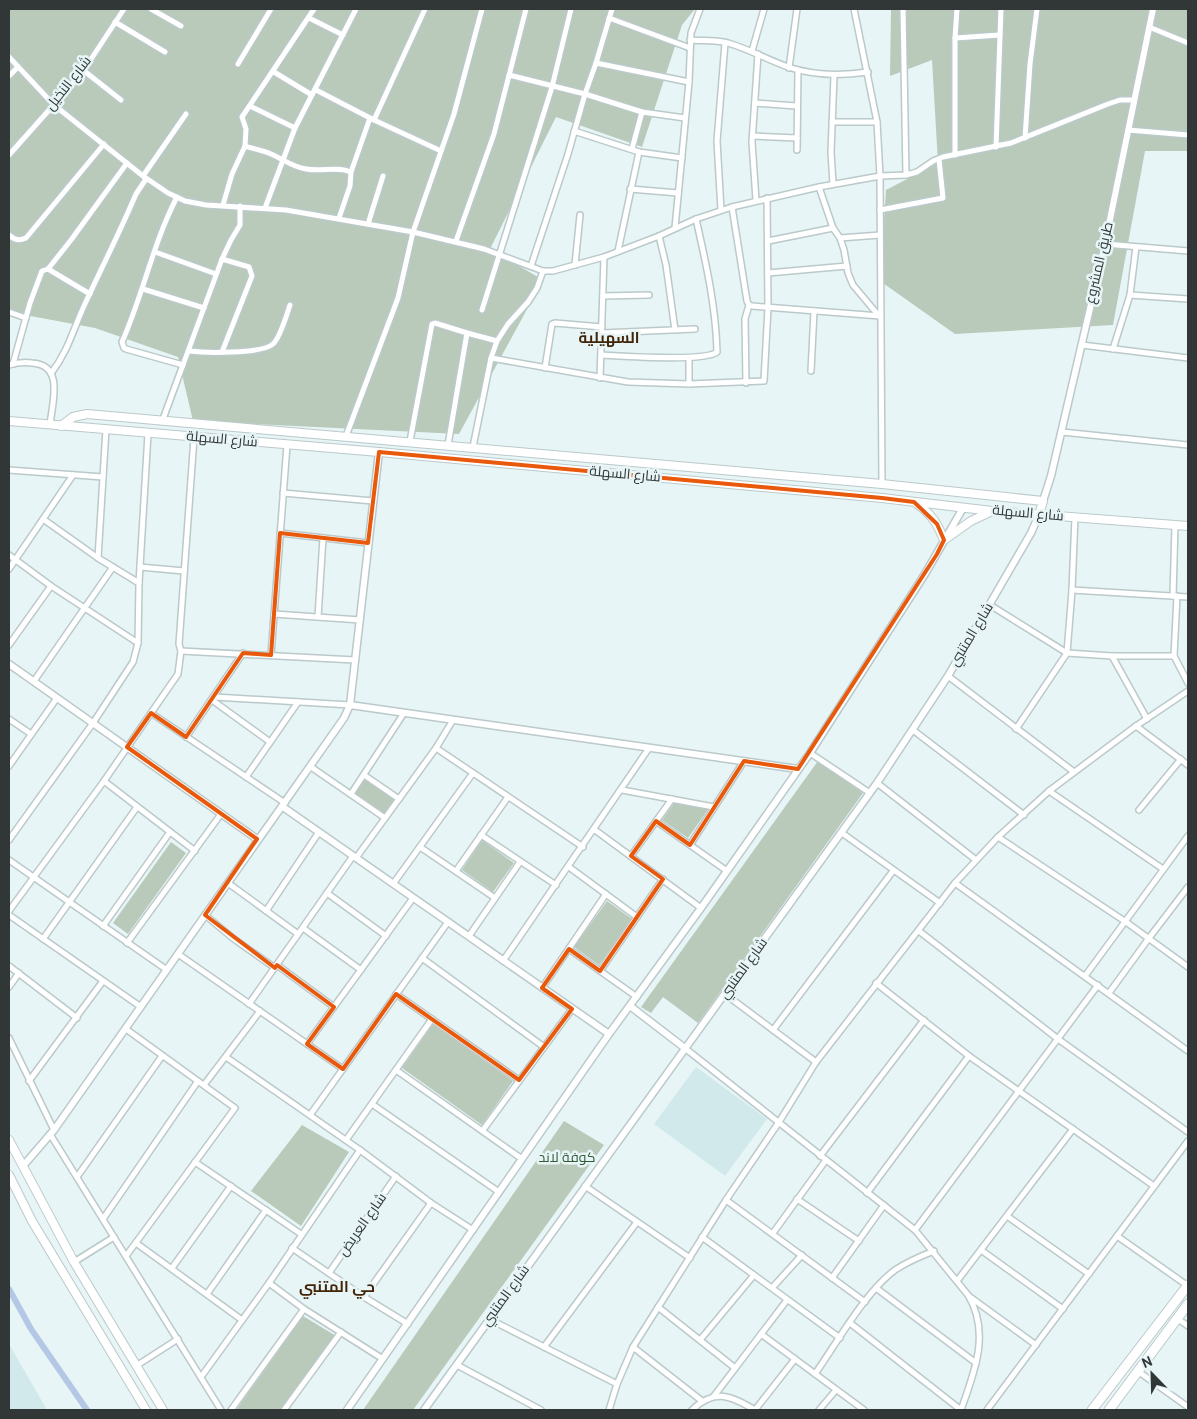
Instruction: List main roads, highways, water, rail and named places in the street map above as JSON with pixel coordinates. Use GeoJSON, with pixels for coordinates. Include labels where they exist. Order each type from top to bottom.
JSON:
{"type":"FeatureCollection","features":[{"type":"Feature","properties":{"kind":"highway"},"geometry":{"type":"LineString","coordinates":[[1092,1410],[1188,1285]]}},
{"type":"Feature","properties":{"kind":"highway"},"geometry":{"type":"LineString","coordinates":[[1109,1410],[1188,1304]]}},
{"type":"Feature","properties":{"kind":"highway"},"geometry":{"type":"LineString","coordinates":[[1161,1320],[1160,1325],[1164,1328],[1170,1328]]}},
{"type":"Feature","properties":{"kind":"highway"},"geometry":{"type":"LineString","coordinates":[[1145,1342],[1152,1341],[1155,1348]]}},
{"type":"Feature","properties":{"kind":"main road","name":"شارع السهلة"},"geometry":{"type":"LineString","coordinates":[[62,426],[73,417],[87,414],[163,419],[882,484],[1043,501]]}},
{"type":"Feature","properties":{"kind":"main road","name":"شارع السهلة"},"geometry":{"type":"LineString","coordinates":[[9,421],[379,452],[882,498],[992,511],[1188,526]]}},
{"type":"Feature","properties":{"kind":"main road"},"geometry":{"type":"LineString","coordinates":[[632,476],[634,462]]}},
{"type":"Feature","properties":{"kind":"main road","name":"طريق المشروع"},"geometry":{"type":"LineString","coordinates":[[1039,515],[1043,501]]}},
{"type":"Feature","properties":{"kind":"main road"},"geometry":{"type":"LineString","coordinates":[[914,502],[932,517],[944,540],[971,521],[992,511]]}},
{"type":"Feature","properties":{"kind":"main road"},"geometry":{"type":"LineString","coordinates":[[9,1140],[72,1260],[162,1410]]}},
{"type":"Feature","properties":{"kind":"main road"},"geometry":{"type":"LineString","coordinates":[[9,1175],[32,1221],[146,1410]]}},
{"type":"Feature","properties":{"kind":"main road"},"geometry":{"type":"LineString","coordinates":[[57,1262],[65,1266],[72,1260]]}},
{"type":"Feature","properties":{"kind":"main road"},"geometry":{"type":"LineString","coordinates":[[68,1280],[71,1274],[80,1272]]}},
{"type":"Feature","properties":{"kind":"waterway"},"geometry":{"type":"LineString","coordinates":[[9,1289],[31,1329],[87,1410]]}},
{"type":"Feature","properties":{"kind":"district","name":"السهيلية"},"geometry":{"type":"Point","coordinates":[609,339]}},
{"type":"Feature","properties":{"kind":"district","name":"حي المتنبي"},"geometry":{"type":"Point","coordinates":[337,1288]}},
{"type":"Feature","properties":{"kind":"park label","name":"كوفة لاند"},"geometry":{"type":"Point","coordinates":[567,1158]}}]}
